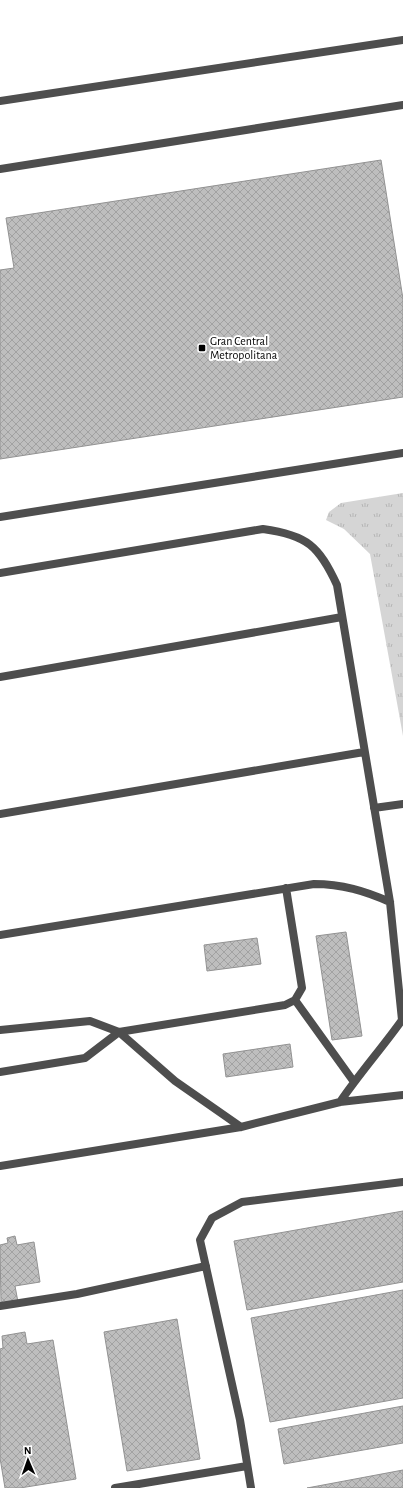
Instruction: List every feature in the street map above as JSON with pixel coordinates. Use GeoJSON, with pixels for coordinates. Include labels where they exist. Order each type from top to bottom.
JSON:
{"type":"FeatureCollection","features":[{"type":"Feature","properties":{"kind":"lane"},"geometry":{"type":"LineString","coordinates":[[0,101],[403,40]]}},
{"type":"Feature","properties":{"kind":"lane"},"geometry":{"type":"LineString","coordinates":[[0,169],[403,105]]}},
{"type":"Feature","properties":{"kind":"lane"},"geometry":{"type":"LineString","coordinates":[[0,517],[403,453]]}},
{"type":"Feature","properties":{"kind":"lane"},"geometry":{"type":"LineString","coordinates":[[0,573],[263,529],[287,532],[310,544],[327,562],[337,586],[390,902],[403,1020],[378,1055],[354,1082],[340,1102]]}},
{"type":"Feature","properties":{"kind":"lane"},"geometry":{"type":"LineString","coordinates":[[0,677],[342,617]]}},
{"type":"Feature","properties":{"kind":"lane"},"geometry":{"type":"LineString","coordinates":[[0,814],[364,752]]}},
{"type":"Feature","properties":{"kind":"lane"},"geometry":{"type":"LineString","coordinates":[[374,808],[403,804]]}},
{"type":"Feature","properties":{"kind":"lane"},"geometry":{"type":"LineString","coordinates":[[0,935],[314,884],[332,884],[362,890],[390,902]]}},
{"type":"Feature","properties":{"kind":"lane"},"geometry":{"type":"LineString","coordinates":[[0,1072],[85,1058],[119,1032],[285,1005],[295,1000],[302,988],[286,888]]}},
{"type":"Feature","properties":{"kind":"lane"},"geometry":{"type":"LineString","coordinates":[[295,1000],[354,1082]]}},
{"type":"Feature","properties":{"kind":"lane"},"geometry":{"type":"LineString","coordinates":[[0,1030],[90,1021],[119,1032],[175,1081],[241,1127]]}},
{"type":"Feature","properties":{"kind":"lane"},"geometry":{"type":"LineString","coordinates":[[0,1166],[241,1127],[340,1102],[403,1095]]}},
{"type":"Feature","properties":{"kind":"lane"},"geometry":{"type":"LineString","coordinates":[[251,1488],[240,1420],[200,1240],[212,1218],[242,1202],[403,1182]]}},
{"type":"Feature","properties":{"kind":"lane"},"geometry":{"type":"LineString","coordinates":[[0,1306],[77,1294],[206,1266]]}},
{"type":"Feature","properties":{"kind":"lane"},"geometry":{"type":"LineString","coordinates":[[115,1488],[247,1466]]}},
{"type":"Feature","properties":{"kind":"green space"},"geometry":{"type":"Polygon","coordinates":[[[403,493],[403,736],[370,554],[344,529],[326,520],[329,512],[341,503],[403,493]]]}},
{"type":"Feature","properties":{"kind":"building","name":"Gran Central Metropolitana"},"geometry":{"type":"Polygon","coordinates":[[[381,160],[403,299],[403,397],[0,459],[0,270],[14,268],[6,218],[381,160]]]}},
{"type":"Feature","properties":{"kind":"building"},"geometry":{"type":"Polygon","coordinates":[[[346,932],[362,1036],[332,1040],[316,936],[346,932]]]}},
{"type":"Feature","properties":{"kind":"building"},"geometry":{"type":"Polygon","coordinates":[[[257,938],[261,964],[207,971],[204,945],[257,938]]]}},
{"type":"Feature","properties":{"kind":"building"},"geometry":{"type":"Polygon","coordinates":[[[290,1044],[293,1067],[226,1077],[223,1054],[290,1044]]]}},
{"type":"Feature","properties":{"kind":"building"},"geometry":{"type":"Polygon","coordinates":[[[403,1211],[403,1282],[247,1310],[234,1241],[403,1211]]]}},
{"type":"Feature","properties":{"kind":"building"},"geometry":{"type":"Polygon","coordinates":[[[15,1236],[17,1245],[34,1242],[40,1282],[15,1286],[18,1302],[1,1305],[0,1245],[8,1243],[7,1238],[15,1236]]]}},
{"type":"Feature","properties":{"kind":"building"},"geometry":{"type":"Polygon","coordinates":[[[403,1290],[403,1398],[270,1422],[251,1318],[403,1290]]]}},
{"type":"Feature","properties":{"kind":"building"},"geometry":{"type":"Polygon","coordinates":[[[177,1319],[200,1459],[127,1471],[104,1332],[177,1319]]]}},
{"type":"Feature","properties":{"kind":"building"},"geometry":{"type":"Polygon","coordinates":[[[25,1332],[27,1344],[53,1340],[76,1479],[20,1488],[5,1488],[0,1458],[0,1349],[3,1348],[2,1336],[25,1332]]]}},
{"type":"Feature","properties":{"kind":"building"},"geometry":{"type":"Polygon","coordinates":[[[403,1406],[403,1443],[284,1464],[278,1429],[403,1406]]]}},
{"type":"Feature","properties":{"kind":"building"},"geometry":{"type":"Polygon","coordinates":[[[403,1470],[403,1488],[307,1488],[403,1470]]]}},
{"type":"Feature","properties":{"kind":"place","name":"Gran Central Metropolitana"},"geometry":{"type":"Point","coordinates":[202,348]}}]}
